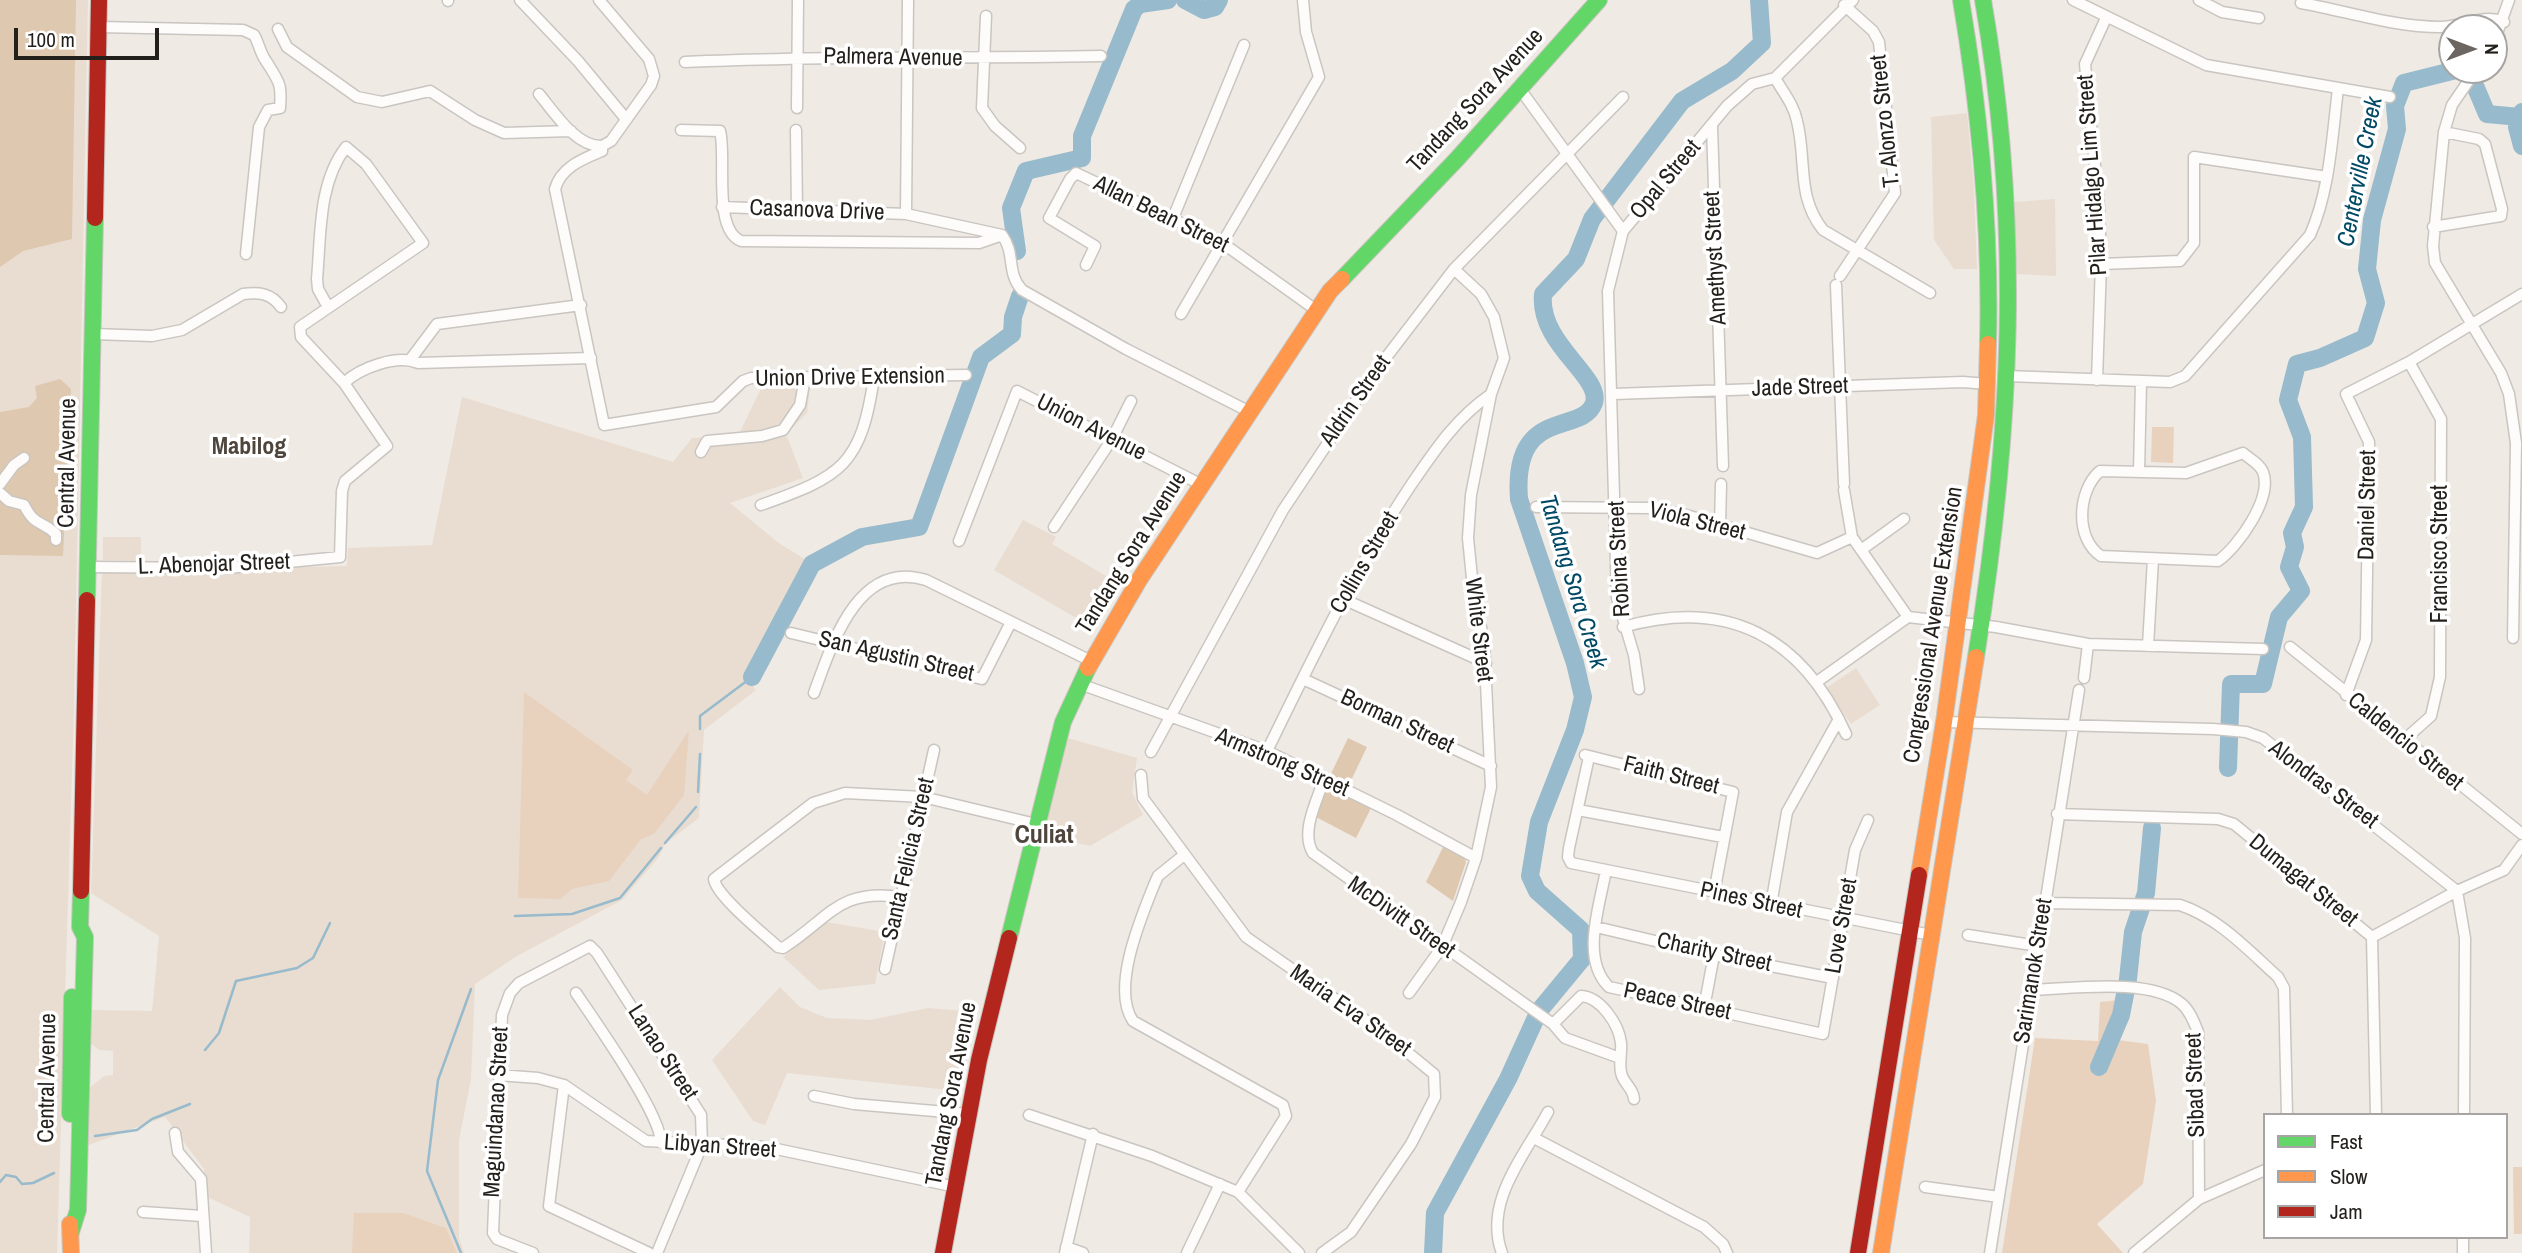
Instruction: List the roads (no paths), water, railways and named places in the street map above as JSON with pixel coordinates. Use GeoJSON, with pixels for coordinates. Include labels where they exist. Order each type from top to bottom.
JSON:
{"type":"FeatureCollection","features":[{"type":"Feature","properties":{"kind":"main road","name":"Central Avenue"},"geometry":{"type":"LineString","coordinates":[[71,1253],[71,1232],[78,1210],[83,1056],[85,937],[80,927],[99,0]]}},
{"type":"Feature","properties":{"kind":"main road","name":"Tandang Sora Avenue"},"geometry":{"type":"LineString","coordinates":[[943,1253],[983,1043],[1036,824],[1057,742],[1091,662],[1113,622],[1316,310],[1353,264],[1457,159],[1599,0]]}},
{"type":"Feature","properties":{"kind":"main road","name":"Congressional Avenue Extension"},"geometry":{"type":"LineString","coordinates":[[1858,1253],[1944,722],[1983,449],[1989,268],[1985,184],[1977,99],[1961,0]]}},
{"type":"Feature","properties":{"kind":"main road","name":"Congressional Avenue Extension"},"geometry":{"type":"LineString","coordinates":[[1881,1253],[1966,724],[2002,451],[2010,318],[2007,200],[1992,49],[1983,0]]}},
{"type":"Feature","properties":{"kind":"main road"},"geometry":{"type":"LineString","coordinates":[[1983,449],[2002,451]]}},
{"type":"Feature","properties":{"kind":"street"},"geometry":{"type":"LineString","coordinates":[[520,0],[578,61],[626,119]]}},
{"type":"Feature","properties":{"kind":"street"},"geometry":{"type":"LineString","coordinates":[[539,94],[571,131],[590,143],[603,146],[611,141],[651,85],[653,67],[599,0]]}},
{"type":"Feature","properties":{"kind":"street"},"geometry":{"type":"LineString","coordinates":[[797,0],[797,108]]}},
{"type":"Feature","properties":{"kind":"street"},"geometry":{"type":"LineString","coordinates":[[906,214],[908,0]]}},
{"type":"Feature","properties":{"kind":"street"},"geometry":{"type":"LineString","coordinates":[[1181,314],[1319,77],[1306,32],[1303,0]]}},
{"type":"Feature","properties":{"kind":"street"},"geometry":{"type":"LineString","coordinates":[[2073,0],[2206,65],[2390,97]]}},
{"type":"Feature","properties":{"kind":"street"},"geometry":{"type":"LineString","coordinates":[[2199,0],[2222,12],[2259,18]]}},
{"type":"Feature","properties":{"kind":"street","name":"Opal Street"},"geometry":{"type":"LineString","coordinates":[[1616,467],[1608,291],[1623,231],[1646,200],[1727,106],[1752,84],[1775,78],[1848,2]]}},
{"type":"Feature","properties":{"kind":"street","name":"T. Alonzo Street"},"geometry":{"type":"LineString","coordinates":[[1840,386],[1838,280],[1895,193],[1879,42],[1848,2]]}},
{"type":"Feature","properties":{"kind":"street"},"geometry":{"type":"LineString","coordinates":[[2301,3],[2406,24],[2438,27]]}},
{"type":"Feature","properties":{"kind":"street"},"geometry":{"type":"LineString","coordinates":[[986,16],[982,108],[995,126],[1020,148]]}},
{"type":"Feature","properties":{"kind":"street","name":"Pilar Hidalgo Lim Street"},"geometry":{"type":"LineString","coordinates":[[2097,380],[2101,264],[2085,64],[2106,18]]}},
{"type":"Feature","properties":{"kind":"street"},"geometry":{"type":"LineString","coordinates":[[99,27],[233,30],[254,35],[265,60],[279,80],[281,90],[280,108],[268,110],[259,127],[246,254]]}},
{"type":"Feature","properties":{"kind":"street"},"geometry":{"type":"LineString","coordinates":[[278,29],[287,47],[365,100],[391,101],[430,90],[475,120],[504,133],[531,135],[571,131]]}},
{"type":"Feature","properties":{"kind":"street"},"geometry":{"type":"LineString","coordinates":[[1173,218],[1244,45]]}},
{"type":"Feature","properties":{"kind":"street","name":"Palmera Avenue"},"geometry":{"type":"LineString","coordinates":[[685,62],[797,56],[907,59],[1101,56]]}},
{"type":"Feature","properties":{"kind":"street"},"geometry":{"type":"LineString","coordinates":[[1775,78],[1794,109],[1798,123],[1806,201],[1810,214],[1823,230],[1930,293]]}},
{"type":"Feature","properties":{"kind":"street"},"geometry":{"type":"LineString","coordinates":[[2466,84],[2452,105],[2444,132],[2433,227],[2435,263],[2501,373],[2516,435],[2513,638]]}},
{"type":"Feature","properties":{"kind":"street"},"geometry":{"type":"LineString","coordinates":[[1520,89],[1623,231]]}},
{"type":"Feature","properties":{"kind":"street"},"geometry":{"type":"LineString","coordinates":[[2007,376],[2141,382],[2170,382],[2185,376],[2310,235],[2318,217],[2327,177],[2338,89]]}},
{"type":"Feature","properties":{"kind":"street","name":"Aldrin Street"},"geometry":{"type":"LineString","coordinates":[[1151,752],[1168,716],[1309,468],[1378,368],[1454,269],[1623,97]]}},
{"type":"Feature","properties":{"kind":"street","name":"Amethyst Street"},"geometry":{"type":"LineString","coordinates":[[1712,126],[1723,466]]}},
{"type":"Feature","properties":{"kind":"street"},"geometry":{"type":"LineString","coordinates":[[681,130],[720,131],[722,207]]}},
{"type":"Feature","properties":{"kind":"street"},"geometry":{"type":"LineString","coordinates":[[796,130],[797,212]]}},
{"type":"Feature","properties":{"kind":"street"},"geometry":{"type":"LineString","coordinates":[[2433,227],[2490,220],[2501,216],[2502,209],[2485,144],[2480,139],[2444,132]]}},
{"type":"Feature","properties":{"kind":"street","name":"Union Drive Extension"},"geometry":{"type":"LineString","coordinates":[[603,146],[602,151],[576,163],[558,179],[556,198],[604,425],[716,407],[743,381],[751,378],[967,375]]}},
{"type":"Feature","properties":{"kind":"street"},"geometry":{"type":"LineString","coordinates":[[328,307],[318,289],[317,279],[326,192],[334,162],[346,147],[366,164],[423,243],[300,327],[301,337],[310,350],[344,383],[352,375],[379,365],[410,360],[418,363],[591,359]]}},
{"type":"Feature","properties":{"kind":"street"},"geometry":{"type":"LineString","coordinates":[[2101,264],[2180,261],[2184,258],[2194,243],[2194,157],[2327,177]]}},
{"type":"Feature","properties":{"kind":"street","name":"Allan Bean Street"},"geometry":{"type":"LineString","coordinates":[[1086,265],[1095,246],[1049,218],[1076,173],[1221,242],[1316,310]]}},
{"type":"Feature","properties":{"kind":"street","name":"Casanova Drive"},"geometry":{"type":"LineString","coordinates":[[722,207],[797,212],[906,214],[1002,235],[979,243],[741,241],[732,234],[722,207]]}},
{"type":"Feature","properties":{"kind":"street"},"geometry":{"type":"LineString","coordinates":[[1002,235],[1013,253],[1012,275],[1021,290],[1126,349],[1248,411]]}},
{"type":"Feature","properties":{"kind":"street","name":"White Street"},"geometry":{"type":"LineString","coordinates":[[1409,993],[1442,947],[1476,858],[1491,787],[1486,663],[1468,538],[1471,495],[1491,394],[1504,358],[1494,317],[1481,294],[1454,269]]}},
{"type":"Feature","properties":{"kind":"street"},"geometry":{"type":"LineString","coordinates":[[93,334],[152,336],[182,330],[243,294],[265,294],[281,307]]}},
{"type":"Feature","properties":{"kind":"street","name":"Daniel Street"},"geometry":{"type":"LineString","coordinates":[[2346,695],[2365,640],[2369,442],[2346,394],[2409,362],[2522,294]]}},
{"type":"Feature","properties":{"kind":"street"},"geometry":{"type":"LineString","coordinates":[[410,360],[437,324],[580,305]]}},
{"type":"Feature","properties":{"kind":"street","name":"Francisco Street"},"geometry":{"type":"LineString","coordinates":[[2403,741],[2431,716],[2440,677],[2441,419],[2409,362]]}},
{"type":"Feature","properties":{"kind":"street"},"geometry":{"type":"LineString","coordinates":[[761,505],[830,476],[857,449],[868,415],[874,377]]}},
{"type":"Feature","properties":{"kind":"street"},"geometry":{"type":"LineString","coordinates":[[701,452],[709,441],[762,436],[783,429],[800,405],[805,378]]}},
{"type":"Feature","properties":{"kind":"street"},"geometry":{"type":"LineString","coordinates":[[2139,472],[2141,382]]}},
{"type":"Feature","properties":{"kind":"street","name":"L. Abenojar Street"},"geometry":{"type":"LineString","coordinates":[[88,568],[228,568],[340,557],[342,491],[345,481],[387,446],[344,383]]}},
{"type":"Feature","properties":{"kind":"street","name":"Jade Street"},"geometry":{"type":"LineString","coordinates":[[1613,394],[1987,384]]}},
{"type":"Feature","properties":{"kind":"street"},"geometry":{"type":"LineString","coordinates":[[1840,386],[1844,487],[1852,537],[1908,617]]}},
{"type":"Feature","properties":{"kind":"street","name":"Union Avenue"},"geometry":{"type":"LineString","coordinates":[[959,541],[1017,391],[1202,485]]}},
{"type":"Feature","properties":{"kind":"street","name":"Collins Street"},"geometry":{"type":"LineString","coordinates":[[1267,751],[1343,599],[1399,503],[1442,440],[1466,411],[1491,394]]}},
{"type":"Feature","properties":{"kind":"street"},"geometry":{"type":"LineString","coordinates":[[1054,527],[1112,439],[1131,401]]}},
{"type":"Feature","properties":{"kind":"street"},"geometry":{"type":"LineString","coordinates":[[2243,453],[2262,469],[2265,480],[2260,503],[2231,552],[2218,561],[2101,556],[2093,551],[2084,537],[2082,524],[2089,483],[2100,471],[2139,472],[2186,473],[2243,453]]}},
{"type":"Feature","properties":{"kind":"street"},"geometry":{"type":"LineString","coordinates":[[0,484],[14,465],[24,458]]}},
{"type":"Feature","properties":{"kind":"street","name":"Robina Street"},"geometry":{"type":"LineString","coordinates":[[1616,467],[1617,598],[1623,627],[1634,655],[1639,690]]}},
{"type":"Feature","properties":{"kind":"street"},"geometry":{"type":"LineString","coordinates":[[1720,526],[1721,484]]}},
{"type":"Feature","properties":{"kind":"street"},"geometry":{"type":"LineString","coordinates":[[0,493],[9,501],[24,505],[35,524],[47,526],[56,534],[56,540]]}},
{"type":"Feature","properties":{"kind":"street","name":"Viola Street"},"geometry":{"type":"LineString","coordinates":[[1536,507],[1649,508],[1817,553],[1852,537]]}},
{"type":"Feature","properties":{"kind":"street"},"geometry":{"type":"LineString","coordinates":[[1861,550],[1904,519]]}},
{"type":"Feature","properties":{"kind":"street"},"geometry":{"type":"LineString","coordinates":[[2148,646],[2153,559]]}},
{"type":"Feature","properties":{"kind":"street"},"geometry":{"type":"LineString","coordinates":[[814,693],[832,643],[854,606],[876,583],[909,575],[1091,662]]}},
{"type":"Feature","properties":{"kind":"street"},"geometry":{"type":"LineString","coordinates":[[1343,599],[1486,663]]}},
{"type":"Feature","properties":{"kind":"street"},"geometry":{"type":"LineString","coordinates":[[1623,627],[1676,616],[1729,622],[1778,645],[1818,681],[1846,734]]}},
{"type":"Feature","properties":{"kind":"street"},"geometry":{"type":"LineString","coordinates":[[1818,681],[1908,617],[1980,625],[2088,644],[2263,649]]}},
{"type":"Feature","properties":{"kind":"street","name":"San Agustin Street"},"geometry":{"type":"LineString","coordinates":[[791,633],[982,679],[1011,622]]}},
{"type":"Feature","properties":{"kind":"street"},"geometry":{"type":"LineString","coordinates":[[2084,678],[2088,644]]}},
{"type":"Feature","properties":{"kind":"street","name":"Caldencio Street"},"geometry":{"type":"LineString","coordinates":[[2290,648],[2522,834]]}},
{"type":"Feature","properties":{"kind":"street","name":"Borman Street"},"geometry":{"type":"LineString","coordinates":[[1303,679],[1491,766]]}},
{"type":"Feature","properties":{"kind":"street","name":"Armstrong Street"},"geometry":{"type":"LineString","coordinates":[[1080,684],[1267,751],[1476,858]]}},
{"type":"Feature","properties":{"kind":"street","name":"Sarimanok Street"},"geometry":{"type":"LineString","coordinates":[[1990,1253],[2057,814],[2080,690]]}},
{"type":"Feature","properties":{"kind":"street"},"geometry":{"type":"LineString","coordinates":[[1771,905],[1787,812],[1839,719]]}},
{"type":"Feature","properties":{"kind":"street","name":"Alondras Street"},"geometry":{"type":"LineString","coordinates":[[1944,722],[2213,729],[2263,738],[2457,891]]}},
{"type":"Feature","properties":{"kind":"street","name":"Santa Felicia Street"},"geometry":{"type":"LineString","coordinates":[[885,968],[934,750]]}},
{"type":"Feature","properties":{"kind":"street","name":"Faith Street"},"geometry":{"type":"LineString","coordinates":[[1571,863],[1568,857],[1586,756],[1733,792],[1714,893]]}},
{"type":"Feature","properties":{"kind":"street","name":"Maria Eva Street"},"geometry":{"type":"LineString","coordinates":[[1142,775],[1143,798],[1246,937],[1384,1033],[1434,1074],[1435,1097],[1411,1144],[1351,1232],[1322,1253]]}},
{"type":"Feature","properties":{"kind":"street","name":"McDivitt Street"},"geometry":{"type":"LineString","coordinates":[[1324,779],[1309,828],[1309,847],[1313,853],[1553,1024],[1565,1038],[1620,1058]]}},
{"type":"Feature","properties":{"kind":"street"},"geometry":{"type":"LineString","coordinates":[[901,897],[875,893],[853,898],[783,948],[778,947],[734,906],[715,886],[715,877],[785,822],[813,803],[831,797],[868,792],[923,797],[1036,824]]}},
{"type":"Feature","properties":{"kind":"street"},"geometry":{"type":"LineString","coordinates":[[1578,810],[1723,838]]}},
{"type":"Feature","properties":{"kind":"street","name":"Dumagat Street"},"geometry":{"type":"LineString","coordinates":[[2057,814],[2218,819],[2234,824],[2371,937],[2376,1113]]}},
{"type":"Feature","properties":{"kind":"street","name":"Love Street"},"geometry":{"type":"LineString","coordinates":[[1823,1034],[1855,850],[1868,820]]}},
{"type":"Feature","properties":{"kind":"street"},"geometry":{"type":"LineString","coordinates":[[2371,937],[2457,891],[2504,870],[2522,845]]}},
{"type":"Feature","properties":{"kind":"street"},"geometry":{"type":"LineString","coordinates":[[1184,855],[1158,876],[1154,885],[1124,976],[1124,1000],[1133,1021],[1283,1105],[1286,1116],[1238,1192]]}},
{"type":"Feature","properties":{"kind":"street","name":"Pines Street"},"geometry":{"type":"LineString","coordinates":[[1571,863],[1844,920],[1931,935]]}},
{"type":"Feature","properties":{"kind":"street","name":"Peace Street"},"geometry":{"type":"LineString","coordinates":[[1606,870],[1595,927],[1596,966],[1609,987],[1823,1034]]}},
{"type":"Feature","properties":{"kind":"street"},"geometry":{"type":"LineString","coordinates":[[2457,891],[2465,938],[2464,1113]]}},
{"type":"Feature","properties":{"kind":"street"},"geometry":{"type":"LineString","coordinates":[[2044,903],[2180,905],[2195,910],[2220,926],[2278,977],[2284,988],[2287,1113]]}},
{"type":"Feature","properties":{"kind":"street","name":"Charity Street"},"geometry":{"type":"LineString","coordinates":[[1595,927],[1714,955],[1833,978]]}},
{"type":"Feature","properties":{"kind":"street"},"geometry":{"type":"LineString","coordinates":[[1968,935],[2038,946]]}},
{"type":"Feature","properties":{"kind":"street","name":"Lanao Street"},"geometry":{"type":"LineString","coordinates":[[582,948],[590,946],[597,953],[700,1111],[702,1145],[657,1253]]}},
{"type":"Feature","properties":{"kind":"street","name":"Maguindanao Street"},"geometry":{"type":"LineString","coordinates":[[533,1253],[497,1239],[493,1233],[502,1015],[510,993],[519,983],[582,948]]}},
{"type":"Feature","properties":{"kind":"street"},"geometry":{"type":"LineString","coordinates":[[1704,1008],[1714,955]]}},
{"type":"Feature","properties":{"kind":"street","name":"Sibad Street"},"geometry":{"type":"LineString","coordinates":[[2031,990],[2134,988],[2157,990],[2181,1003],[2199,1032],[2199,1199]]}},
{"type":"Feature","properties":{"kind":"street"},"geometry":{"type":"LineString","coordinates":[[576,993],[629,1073],[660,1130],[661,1143]]}},
{"type":"Feature","properties":{"kind":"street"},"geometry":{"type":"LineString","coordinates":[[1553,1024],[1578,998],[1588,997],[1610,1017],[1620,1041],[1621,1074],[1633,1090],[1634,1099]]}},
{"type":"Feature","properties":{"kind":"street","name":"Libyan Street"},"geometry":{"type":"LineString","coordinates":[[498,1075],[538,1078],[564,1085],[638,1136],[661,1143],[767,1147],[956,1187]]}},
{"type":"Feature","properties":{"kind":"street"},"geometry":{"type":"LineString","coordinates":[[564,1085],[549,1206],[649,1253]]}},
{"type":"Feature","properties":{"kind":"street"},"geometry":{"type":"LineString","coordinates":[[814,1096],[854,1104],[969,1114]]}},
{"type":"Feature","properties":{"kind":"street"},"geometry":{"type":"LineString","coordinates":[[1503,1253],[1497,1234],[1499,1201],[1548,1112]]}},
{"type":"Feature","properties":{"kind":"street"},"geometry":{"type":"LineString","coordinates":[[1029,1115],[1093,1135],[1238,1192],[1299,1253]]}},
{"type":"Feature","properties":{"kind":"street"},"geometry":{"type":"LineString","coordinates":[[175,1133],[178,1152],[201,1179],[202,1216],[207,1232],[206,1253]]}},
{"type":"Feature","properties":{"kind":"street"},"geometry":{"type":"LineString","coordinates":[[1083,1253],[1066,1250],[1093,1135]]}},
{"type":"Feature","properties":{"kind":"street"},"geometry":{"type":"LineString","coordinates":[[1534,1138],[1704,1227],[1723,1244],[1727,1253]]}},
{"type":"Feature","properties":{"kind":"street"},"geometry":{"type":"LineString","coordinates":[[2134,1253],[2199,1199],[2263,1171]]}},
{"type":"Feature","properties":{"kind":"street"},"geometry":{"type":"LineString","coordinates":[[1187,1253],[1220,1184]]}},
{"type":"Feature","properties":{"kind":"street"},"geometry":{"type":"LineString","coordinates":[[1925,1187],[1999,1197]]}},
{"type":"Feature","properties":{"kind":"street"},"geometry":{"type":"LineString","coordinates":[[143,1212],[202,1216]]}},
{"type":"Feature","properties":{"kind":"waterway"},"geometry":{"type":"LineString","coordinates":[[1017,251],[1011,208],[1026,171],[1082,158],[1082,136],[1134,9],[1140,4],[1168,0]]}},
{"type":"Feature","properties":{"kind":"waterway"},"geometry":{"type":"LineString","coordinates":[[1185,0],[1204,10],[1215,7],[1219,0]]}},
{"type":"Feature","properties":{"kind":"waterway","name":"Tandang Sora Creek"},"geometry":{"type":"LineString","coordinates":[[1433,1253],[1435,1213],[1508,1079],[1539,1011],[1582,959],[1581,930],[1537,891],[1530,876],[1539,822],[1575,730],[1583,697],[1575,663],[1519,499],[1520,469],[1526,449],[1536,436],[1587,413],[1594,403],[1594,393],[1589,382],[1550,328],[1544,312],[1543,294],[1576,259],[1592,219],[1682,101],[1732,71],[1762,43],[1759,0]]}},
{"type":"Feature","properties":{"kind":"waterway","name":"Centerville Creek"},"geometry":{"type":"LineString","coordinates":[[2228,768],[2231,684],[2263,684],[2279,617],[2301,591],[2289,567],[2295,547],[2292,533],[2304,507],[2302,437],[2288,400],[2297,364],[2320,358],[2365,338],[2376,303],[2367,269],[2372,220],[2397,129],[2395,106],[2404,83],[2438,74]]}},
{"type":"Feature","properties":{"kind":"waterway","name":"Centerville Creek"},"geometry":{"type":"LineString","coordinates":[[2474,84],[2487,114],[2520,117]]}},
{"type":"Feature","properties":{"kind":"waterway"},"geometry":{"type":"LineString","coordinates":[[2522,112],[2517,127],[2522,146]]}},
{"type":"Feature","properties":{"kind":"waterway"},"geometry":{"type":"LineString","coordinates":[[752,677],[812,564],[862,537],[919,527],[981,357],[1012,334],[1013,317],[1020,296]]}},
{"type":"Feature","properties":{"kind":"waterway"},"geometry":{"type":"LineString","coordinates":[[700,729],[700,716],[752,677]]}},
{"type":"Feature","properties":{"kind":"waterway"},"geometry":{"type":"LineString","coordinates":[[698,792],[700,754]]}},
{"type":"Feature","properties":{"kind":"waterway"},"geometry":{"type":"LineString","coordinates":[[665,843],[696,807]]}},
{"type":"Feature","properties":{"kind":"waterway"},"geometry":{"type":"LineString","coordinates":[[2099,1067],[2121,1015],[2133,932],[2146,893],[2152,828]]}},
{"type":"Feature","properties":{"kind":"waterway"},"geometry":{"type":"LineString","coordinates":[[515,916],[572,914],[620,898],[661,848]]}},
{"type":"Feature","properties":{"kind":"waterway"},"geometry":{"type":"LineString","coordinates":[[205,1050],[219,1033],[236,981],[297,968],[313,958],[330,923]]}},
{"type":"Feature","properties":{"kind":"waterway"},"geometry":{"type":"LineString","coordinates":[[461,1253],[427,1171],[438,1080],[471,989]]}},
{"type":"Feature","properties":{"kind":"waterway"},"geometry":{"type":"LineString","coordinates":[[95,1136],[137,1130],[152,1119],[190,1104]]}},
{"type":"Feature","properties":{"kind":"waterway"},"geometry":{"type":"LineString","coordinates":[[0,1182],[6,1175],[16,1177],[22,1184],[33,1183],[54,1173]]}},
{"type":"Feature","properties":{"kind":"district","name":"Mabilog"},"geometry":{"type":"Point","coordinates":[249,448]}},
{"type":"Feature","properties":{"kind":"district","name":"Culiat"},"geometry":{"type":"Point","coordinates":[1044,836]}}]}
